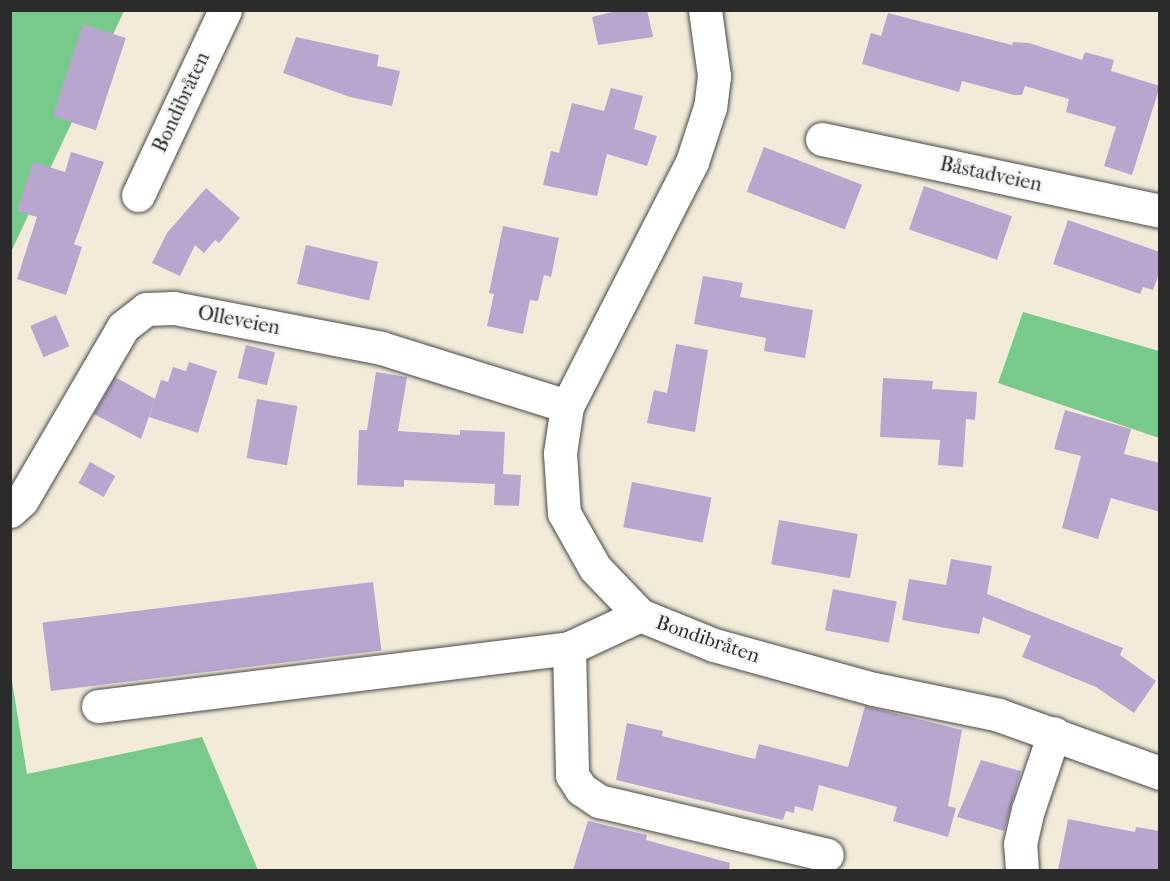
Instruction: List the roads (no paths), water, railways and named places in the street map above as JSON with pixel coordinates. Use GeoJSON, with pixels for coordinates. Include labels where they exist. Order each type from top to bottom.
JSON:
{"type":"FeatureCollection","features":[{"type":"Feature","properties":{"kind":"street","name":"Bondibråten"},"geometry":{"type":"LineString","coordinates":[[138,195],[225,10]]}},
{"type":"Feature","properties":{"kind":"street","name":"Bondibråten"},"geometry":{"type":"LineString","coordinates":[[705,10],[714,76],[710,107],[692,162],[567,406],[560,453],[564,513],[595,568],[640,615],[714,645],[874,689],[999,716],[1054,733],[1148,769]]}},
{"type":"Feature","properties":{"kind":"street","name":"Båstadveien"},"geometry":{"type":"LineString","coordinates":[[822,139],[1160,211]]}},
{"type":"Feature","properties":{"kind":"street","name":"Olleveien"},"geometry":{"type":"LineString","coordinates":[[10,511],[22,500],[123,327],[146,309],[174,308],[381,348],[567,406]]}},
{"type":"Feature","properties":{"kind":"street"},"geometry":{"type":"LineString","coordinates":[[98,706],[569,648],[640,615]]}},
{"type":"Feature","properties":{"kind":"street"},"geometry":{"type":"LineString","coordinates":[[569,648],[572,775],[581,789],[599,801],[827,855]]}},
{"type":"Feature","properties":{"kind":"street"},"geometry":{"type":"LineString","coordinates":[[1022,870],[1020,844],[1028,810],[1054,733]]}}]}
